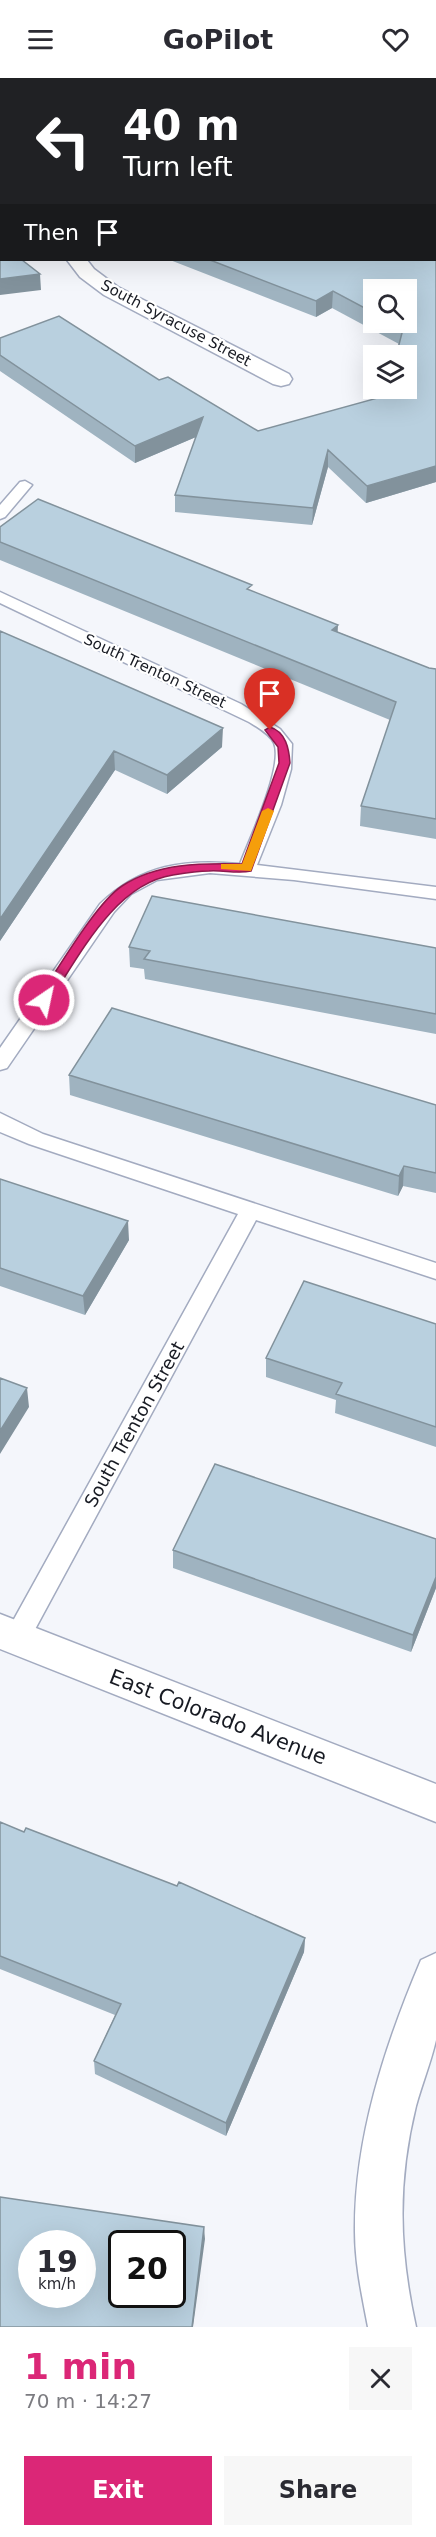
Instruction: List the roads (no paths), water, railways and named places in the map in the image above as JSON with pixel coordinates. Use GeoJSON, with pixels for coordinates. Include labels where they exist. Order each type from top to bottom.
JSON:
{"type":"FeatureCollection","features":[{"type":"Feature","properties":{"kind":"street","name":"South Syracuse Street"},"geometry":{"type":"LineString","coordinates":[[78,261],[87,273],[111,291],[281,379]]}},
{"type":"Feature","properties":{"kind":"street","name":"East Colorado Avenue"},"geometry":{"type":"LineString","coordinates":[[9,1635],[436,1803]]}},
{"type":"Feature","properties":{"kind":"street"},"geometry":{"type":"LineString","coordinates":[[392,2327],[383,2293],[380,2266],[376,2212],[378,2182],[400,2081],[436,1975]]}},
{"type":"Feature","properties":{"kind":"lane"},"geometry":{"type":"LineString","coordinates":[[0,513],[25,485]]}},
{"type":"Feature","properties":{"kind":"lane","name":"South Trenton Street"},"geometry":{"type":"LineString","coordinates":[[0,597],[235,708],[279,738],[284,746],[284,763],[247,868]]}},
{"type":"Feature","properties":{"kind":"lane"},"geometry":{"type":"LineString","coordinates":[[0,1063],[107,908],[125,890],[153,875],[210,867],[247,868],[436,893]]}},
{"type":"Feature","properties":{"kind":"lane"},"geometry":{"type":"LineString","coordinates":[[0,1120],[8,1127],[36,1139],[436,1271]]}},
{"type":"Feature","properties":{"kind":"lane","name":"South Trenton Street"},"geometry":{"type":"LineString","coordinates":[[9,1635],[251,1210]]}}]}
